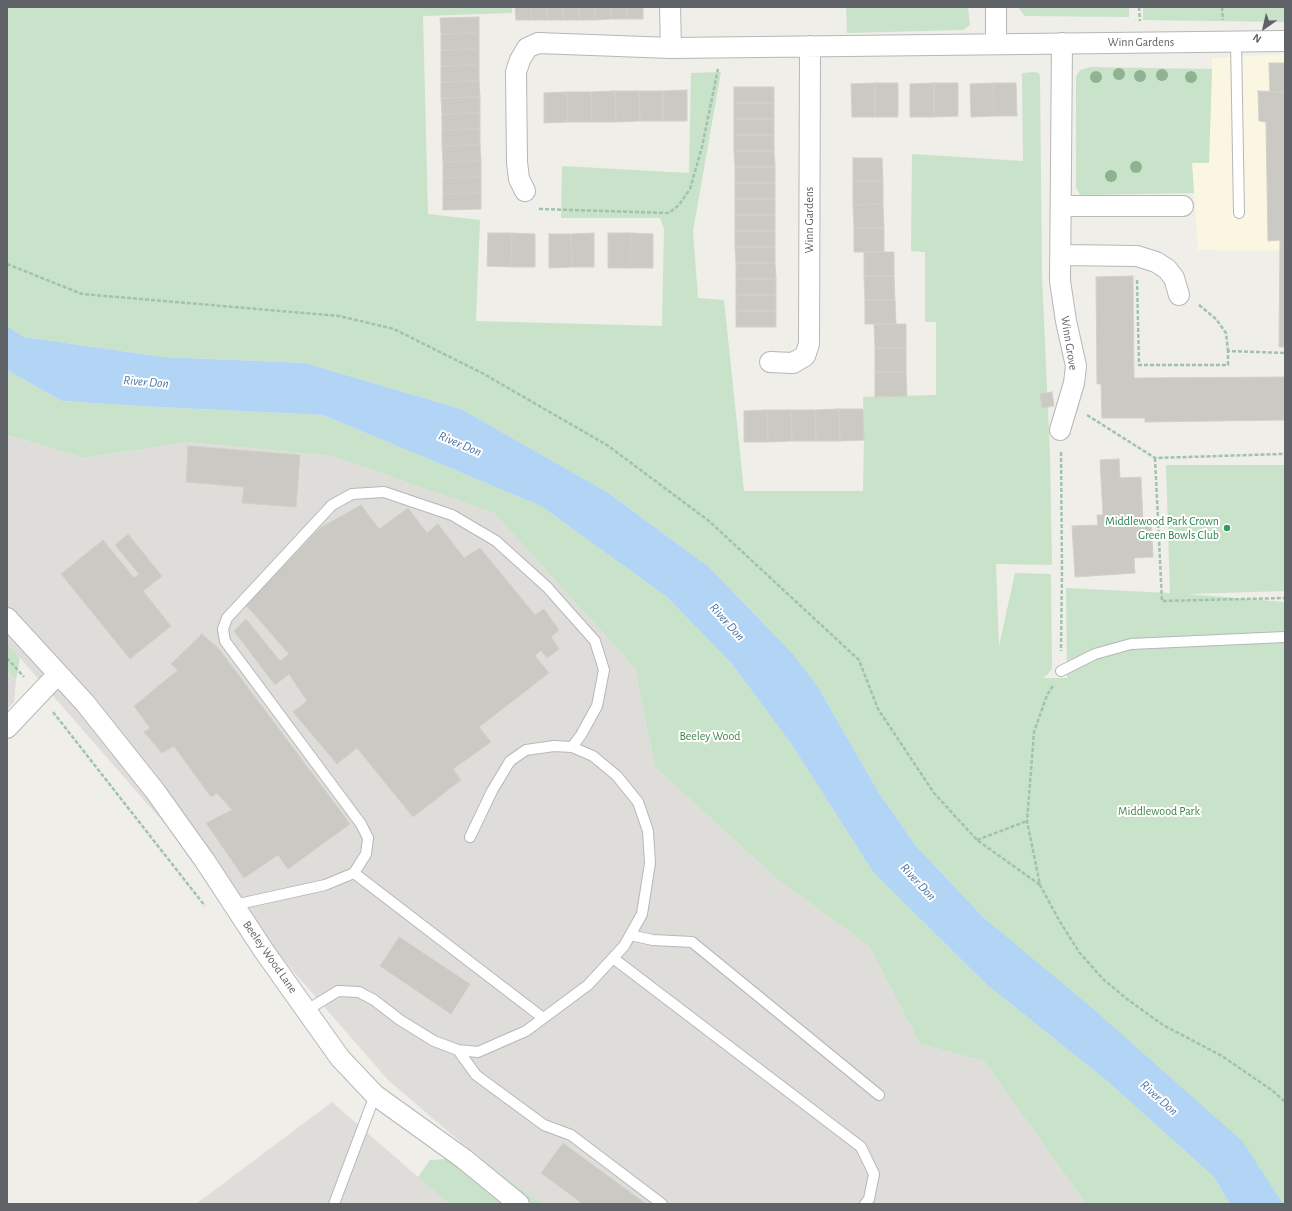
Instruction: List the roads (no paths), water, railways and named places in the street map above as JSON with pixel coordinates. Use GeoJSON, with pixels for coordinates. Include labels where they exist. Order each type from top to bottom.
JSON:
{"type":"FeatureCollection","features":[{"type":"Feature","properties":{"kind":"street"},"geometry":{"type":"LineString","coordinates":[[670,7],[671,48]]}},
{"type":"Feature","properties":{"kind":"street"},"geometry":{"type":"LineString","coordinates":[[996,7],[996,44]]}},
{"type":"Feature","properties":{"kind":"street","name":"Winn Gardens"},"geometry":{"type":"LineString","coordinates":[[525,191],[519,179],[517,162],[516,72],[520,60],[527,48],[538,43],[671,48],[1285,41]]}},
{"type":"Feature","properties":{"kind":"street","name":"Winn Grove"},"geometry":{"type":"LineString","coordinates":[[1060,430],[1074,384],[1076,366],[1066,321],[1060,281],[1062,43]]}},
{"type":"Feature","properties":{"kind":"street","name":"Winn Gardens"},"geometry":{"type":"LineString","coordinates":[[770,362],[793,363],[805,356],[809,344],[810,46]]}},
{"type":"Feature","properties":{"kind":"street"},"geometry":{"type":"LineString","coordinates":[[1061,206],[1183,206]]}},
{"type":"Feature","properties":{"kind":"street"},"geometry":{"type":"LineString","coordinates":[[1061,255],[1137,256],[1156,262],[1167,269],[1174,278],[1179,295]]}},
{"type":"Feature","properties":{"kind":"street","name":"Beeley Wood Lane"},"geometry":{"type":"LineString","coordinates":[[7,618],[85,703],[155,791],[205,861],[264,951],[340,1058],[375,1095],[464,1159],[519,1204]]}},
{"type":"Feature","properties":{"kind":"street"},"geometry":{"type":"LineString","coordinates":[[7,728],[58,674]]}},
{"type":"Feature","properties":{"kind":"lane"},"geometry":{"type":"LineString","coordinates":[[1236,41],[1239,213]]}},
{"type":"Feature","properties":{"kind":"lane"},"geometry":{"type":"LineString","coordinates":[[234,905],[325,885],[354,873],[366,854],[368,838],[356,818],[225,641],[223,629],[227,618],[332,505],[352,494],[384,492],[452,515],[496,541],[547,587],[594,641],[604,670],[597,706],[581,735],[572,747]]}},
{"type":"Feature","properties":{"kind":"lane"},"geometry":{"type":"LineString","coordinates":[[1061,671],[1094,654],[1131,644],[1285,637]]}},
{"type":"Feature","properties":{"kind":"lane"},"geometry":{"type":"LineString","coordinates":[[307,1010],[338,991],[359,992],[374,1000],[400,1020],[434,1041],[458,1050],[478,1052],[526,1031],[588,985],[624,946],[642,914],[650,863],[648,831],[638,802],[617,776],[593,756],[572,747],[554,746],[526,750],[510,761],[492,791],[470,837]]}},
{"type":"Feature","properties":{"kind":"lane"},"geometry":{"type":"LineString","coordinates":[[354,873],[543,1018]]}},
{"type":"Feature","properties":{"kind":"lane"},"geometry":{"type":"LineString","coordinates":[[630,935],[653,940],[692,942],[879,1095]]}},
{"type":"Feature","properties":{"kind":"lane"},"geometry":{"type":"LineString","coordinates":[[613,958],[862,1147],[874,1174],[869,1199],[865,1204]]}},
{"type":"Feature","properties":{"kind":"lane"},"geometry":{"type":"LineString","coordinates":[[458,1050],[476,1075],[544,1125],[572,1135],[662,1204]]}},
{"type":"Feature","properties":{"kind":"lane"},"geometry":{"type":"LineString","coordinates":[[334,1204],[375,1095]]}},
{"type":"Feature","properties":{"kind":"water","name":"River Don"},"geometry":{"type":"Polygon","coordinates":[[[7,326],[24,337],[163,357],[305,363],[461,409],[607,492],[709,567],[793,654],[818,687],[879,793],[916,846],[985,919],[1092,1008],[1242,1141],[1283,1204],[1230,1204],[1214,1177],[1106,1080],[985,983],[873,872],[790,742],[731,663],[667,597],[541,506],[323,415],[62,401],[7,370],[7,326]]]}},
{"type":"Feature","properties":{"kind":"place","name":"Middlewood Park Crown Green Bowls Club"},"geometry":{"type":"Point","coordinates":[1227,528]}},
{"type":"Feature","properties":{"kind":"park label","name":"Beeley Wood"},"geometry":{"type":"Point","coordinates":[710,736]}},
{"type":"Feature","properties":{"kind":"park label","name":"Middlewood Park"},"geometry":{"type":"Point","coordinates":[1159,811]}}]}
